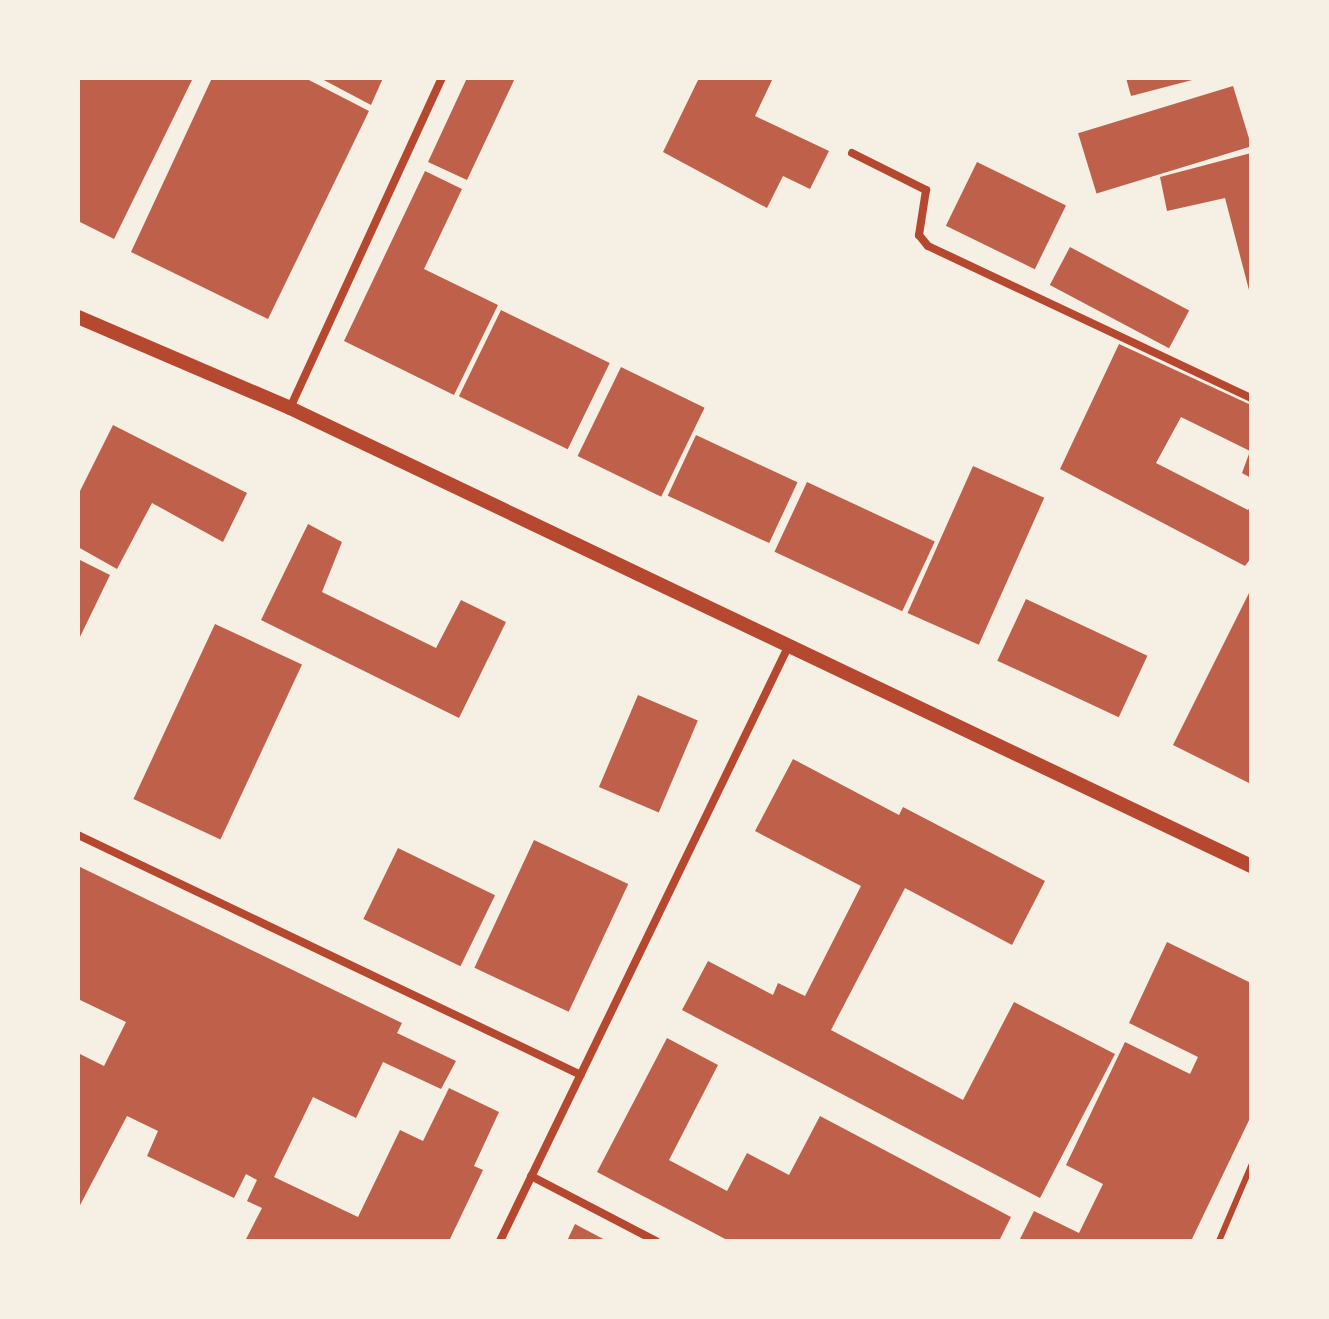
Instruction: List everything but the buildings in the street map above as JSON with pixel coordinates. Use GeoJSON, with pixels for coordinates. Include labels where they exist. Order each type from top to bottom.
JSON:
{"type":"FeatureCollection","features":[{"type":"Feature","properties":{"kind":"street"},"geometry":{"type":"LineString","coordinates":[[290,408],[442,78]]}},
{"type":"Feature","properties":{"kind":"street"},"geometry":{"type":"LineString","coordinates":[[852,153],[926,190],[919,235],[928,246],[1251,398]]}},
{"type":"Feature","properties":{"kind":"street"},"geometry":{"type":"LineString","coordinates":[[78,317],[290,408],[1251,866]]}},
{"type":"Feature","properties":{"kind":"street"},"geometry":{"type":"LineString","coordinates":[[500,1241],[790,644]]}},
{"type":"Feature","properties":{"kind":"street"},"geometry":{"type":"LineString","coordinates":[[78,835],[581,1075]]}},
{"type":"Feature","properties":{"kind":"street"},"geometry":{"type":"LineString","coordinates":[[531,1176],[656,1241]]}},
{"type":"Feature","properties":{"kind":"lane"},"geometry":{"type":"LineString","coordinates":[[1219,1241],[1251,1166]]}}]}
